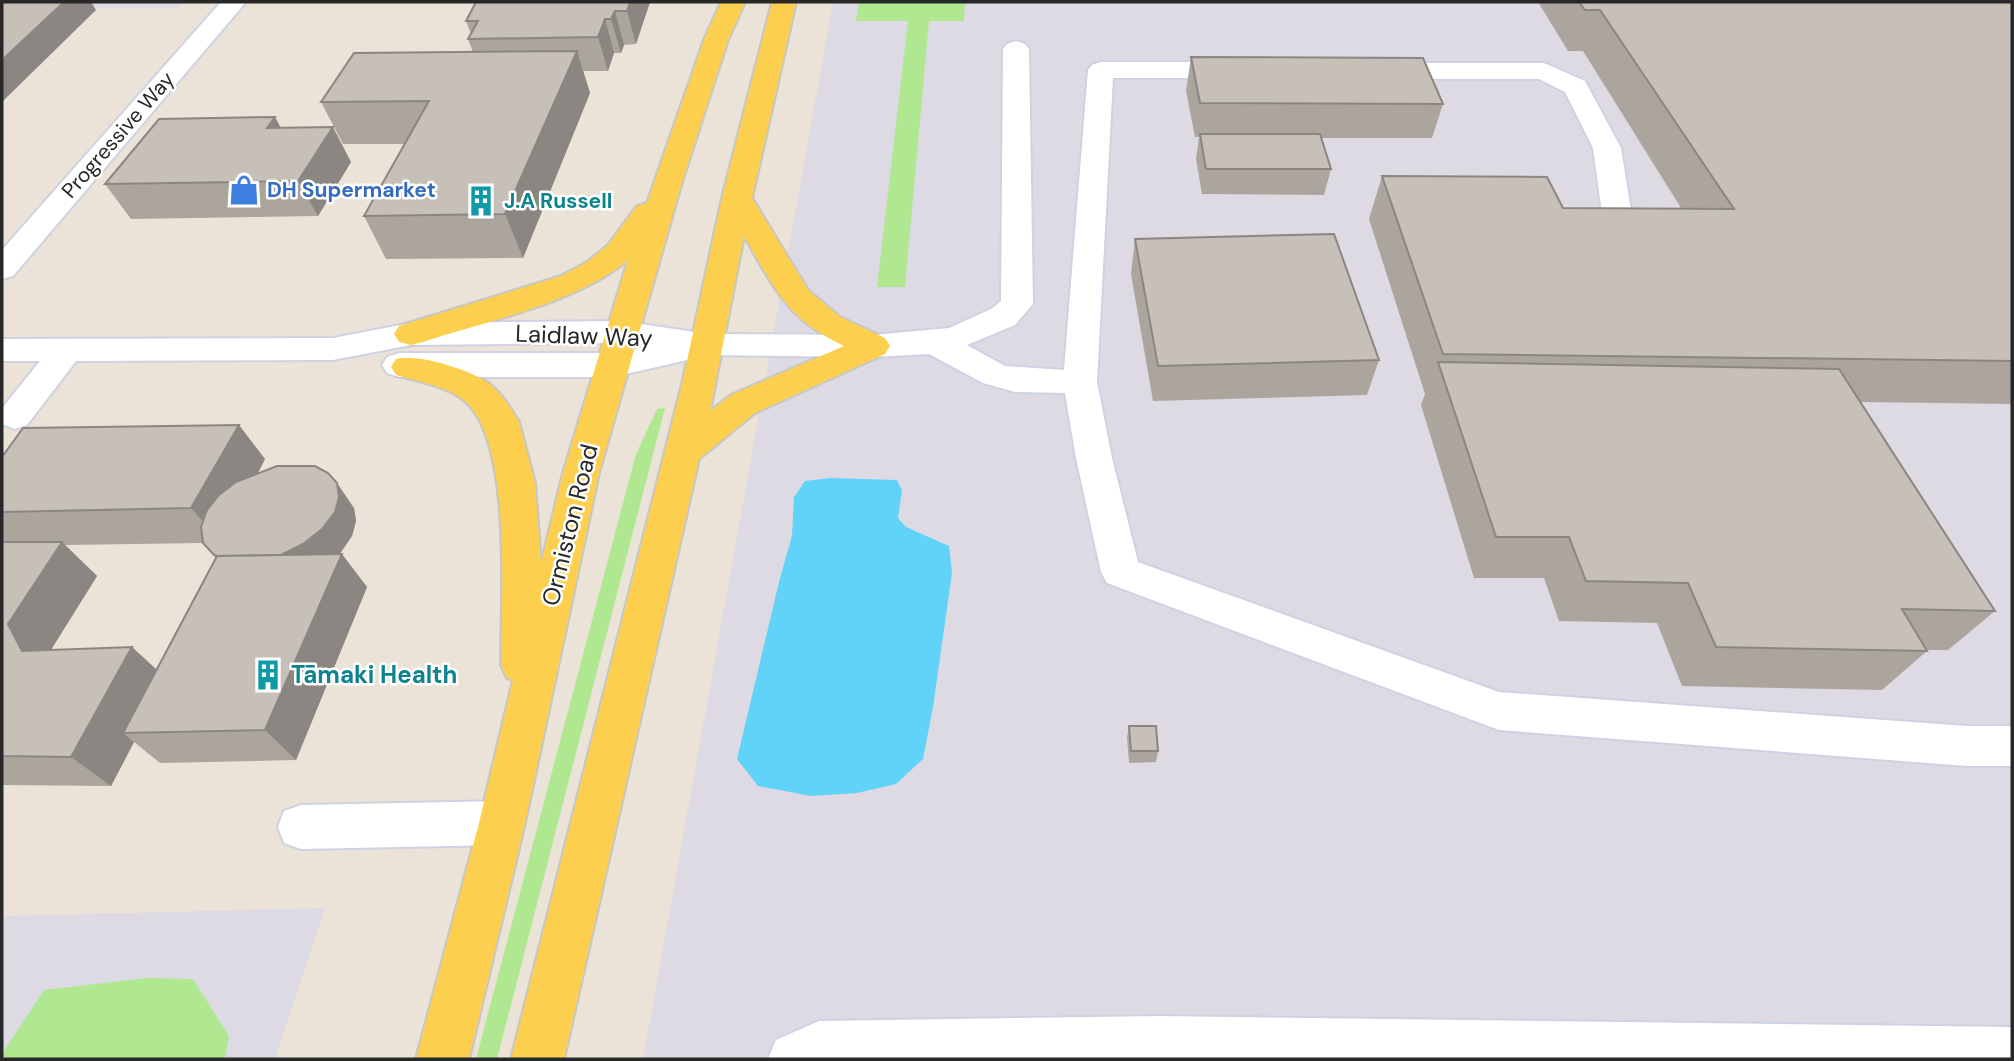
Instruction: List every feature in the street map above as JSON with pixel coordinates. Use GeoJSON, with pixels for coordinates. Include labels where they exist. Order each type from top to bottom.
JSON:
{"type":"FeatureCollection","features":[{"type":"Feature","properties":{"kind":"main road","name":"Ormiston Road"},"geometry":{"type":"LineString","coordinates":[[442,1059],[502,823],[581,473],[668,181],[716,40],[733,2]]}},
{"type":"Feature","properties":{"kind":"main road"},"geometry":{"type":"LineString","coordinates":[[537,1059],[708,345],[737,198],[784,2]]}},
{"type":"Feature","properties":{"kind":"main road"},"geometry":{"type":"LineString","coordinates":[[409,351],[572,283],[598,269],[619,252],[668,181]]}},
{"type":"Feature","properties":{"kind":"main road"},"geometry":{"type":"LineString","coordinates":[[737,198],[796,298],[828,325],[873,346]]}},
{"type":"Feature","properties":{"kind":"main road"},"geometry":{"type":"LineString","coordinates":[[682,453],[743,404],[873,346]]}},
{"type":"Feature","properties":{"kind":"main road"},"geometry":{"type":"LineString","coordinates":[[409,351],[451,379],[480,394],[501,422],[517,495],[521,560],[522,726]]}},
{"type":"Feature","properties":{"kind":"street","name":"Progressive Way"},"geometry":{"type":"LineString","coordinates":[[2,269],[234,2]]}},
{"type":"Feature","properties":{"kind":"street","name":"Laidlaw Way"},"geometry":{"type":"LineString","coordinates":[[2,350],[409,351],[708,345],[873,346],[934,342],[986,326],[1003,317],[1017,304],[1016,49]]}},
{"type":"Feature","properties":{"kind":"street"},"geometry":{"type":"LineString","coordinates":[[1268,71],[1101,70],[1080,382],[1094,458],[1121,572],[1499,711],[1967,746],[2012,746]]}},
{"type":"Feature","properties":{"kind":"street"},"geometry":{"type":"LineString","coordinates":[[1350,71],[1544,71],[1576,87],[1607,148],[1620,242]]}},
{"type":"Feature","properties":{"kind":"street"},"geometry":{"type":"LineString","coordinates":[[934,342],[995,374],[1015,380],[1080,382]]}},
{"type":"Feature","properties":{"kind":"street"},"geometry":{"type":"LineString","coordinates":[[15,416],[67,351]]}},
{"type":"Feature","properties":{"kind":"street"},"geometry":{"type":"LineString","coordinates":[[301,827],[502,823]]}},
{"type":"Feature","properties":{"kind":"street"},"geometry":{"type":"LineString","coordinates":[[795,1059],[819,1047],[1159,1042],[2012,1053]]}},
{"type":"Feature","properties":{"kind":"shaded area"},"geometry":{"type":"Polygon","coordinates":[[[2,2],[182,2],[177,8],[2,9],[2,2]]]}},
{"type":"Feature","properties":{"kind":"shaded area"},"geometry":{"type":"Polygon","coordinates":[[[833,2],[2012,2],[2012,1059],[643,1059],[833,2]]]}},
{"type":"Feature","properties":{"kind":"shaded area"},"geometry":{"type":"Polygon","coordinates":[[[325,908],[275,1059],[2,1059],[2,916],[325,908]]]}},
{"type":"Feature","properties":{"kind":"green space"},"geometry":{"type":"Polygon","coordinates":[[[859,2],[965,2],[964,21],[929,21],[905,287],[877,287],[908,21],[856,21],[859,2]]]}},
{"type":"Feature","properties":{"kind":"green space"},"geometry":{"type":"Polygon","coordinates":[[[665,408],[497,1059],[476,1059],[636,454],[657,409],[665,408]]]}},
{"type":"Feature","properties":{"kind":"green space"},"geometry":{"type":"Polygon","coordinates":[[[147,978],[193,979],[229,1036],[225,1059],[2,1059],[2,1054],[44,990],[147,978]]]}},
{"type":"Feature","properties":{"kind":"water"},"geometry":{"type":"Polygon","coordinates":[[[830,478],[897,480],[902,490],[898,518],[906,527],[949,546],[952,573],[923,759],[896,784],[857,793],[811,796],[758,786],[737,759],[792,536],[794,497],[805,481],[830,478]]]}},
{"type":"Feature","properties":{"kind":"building"},"geometry":{"type":"Polygon","coordinates":[[[2,2],[64,2],[2,60],[2,2]]]}},
{"type":"Feature","properties":{"kind":"building"},"geometry":{"type":"Polygon","coordinates":[[[476,2],[630,2],[627,11],[615,11],[611,19],[605,19],[598,37],[468,39],[478,21],[466,21],[476,2]]]}},
{"type":"Feature","properties":{"kind":"building"},"geometry":{"type":"Polygon","coordinates":[[[1579,2],[2012,2],[2012,361],[1443,354],[1382,176],[1547,177],[1563,208],[1734,209],[1600,10],[1585,10],[1579,2]]]}},
{"type":"Feature","properties":{"kind":"building"},"geometry":{"type":"Polygon","coordinates":[[[577,51],[505,214],[364,216],[429,101],[321,102],[354,53],[577,51]]]}},
{"type":"Feature","properties":{"kind":"building"},"geometry":{"type":"Polygon","coordinates":[[[1191,57],[1423,58],[1443,104],[1200,103],[1191,57]]]}},
{"type":"Feature","properties":{"kind":"building"},"geometry":{"type":"Polygon","coordinates":[[[275,117],[267,128],[333,127],[298,181],[105,184],[159,119],[275,117]]]}},
{"type":"Feature","properties":{"kind":"building"},"geometry":{"type":"Polygon","coordinates":[[[1200,134],[1320,134],[1331,169],[1206,169],[1200,134]]]}},
{"type":"Feature","properties":{"kind":"building"},"geometry":{"type":"Polygon","coordinates":[[[1334,234],[1379,360],[1158,366],[1135,239],[1334,234]]]}},
{"type":"Feature","properties":{"kind":"building"},"geometry":{"type":"Polygon","coordinates":[[[1438,362],[1839,369],[1995,611],[1902,609],[1927,651],[1716,647],[1688,583],[1586,581],[1569,537],[1496,537],[1438,362]]]}},
{"type":"Feature","properties":{"kind":"building"},"geometry":{"type":"Polygon","coordinates":[[[239,425],[191,508],[2,512],[2,457],[23,428],[239,425]]]}},
{"type":"Feature","properties":{"kind":"building"},"geometry":{"type":"Polygon","coordinates":[[[277,466],[315,466],[328,473],[337,483],[339,497],[335,512],[322,529],[303,544],[281,555],[214,555],[203,543],[201,527],[207,510],[219,495],[236,482],[277,466]]]}},
{"type":"Feature","properties":{"kind":"building"},"geometry":{"type":"Polygon","coordinates":[[[2,542],[62,542],[8,624],[22,651],[132,647],[71,757],[2,756],[2,542]]]}},
{"type":"Feature","properties":{"kind":"building"},"geometry":{"type":"Polygon","coordinates":[[[342,554],[265,730],[123,733],[217,556],[342,554]]]}},
{"type":"Feature","properties":{"kind":"building"},"geometry":{"type":"Polygon","coordinates":[[[1129,726],[1156,726],[1158,751],[1131,751],[1129,726]]]}},
{"type":"Feature","properties":{"kind":"place","name":"DH Supermarket"},"geometry":{"type":"Point","coordinates":[244,190]}},
{"type":"Feature","properties":{"kind":"place","name":"J.A Russell"},"geometry":{"type":"Point","coordinates":[481,201]}},
{"type":"Feature","properties":{"kind":"place","name":"Tāmaki Health"},"geometry":{"type":"Point","coordinates":[268,675]}}]}
